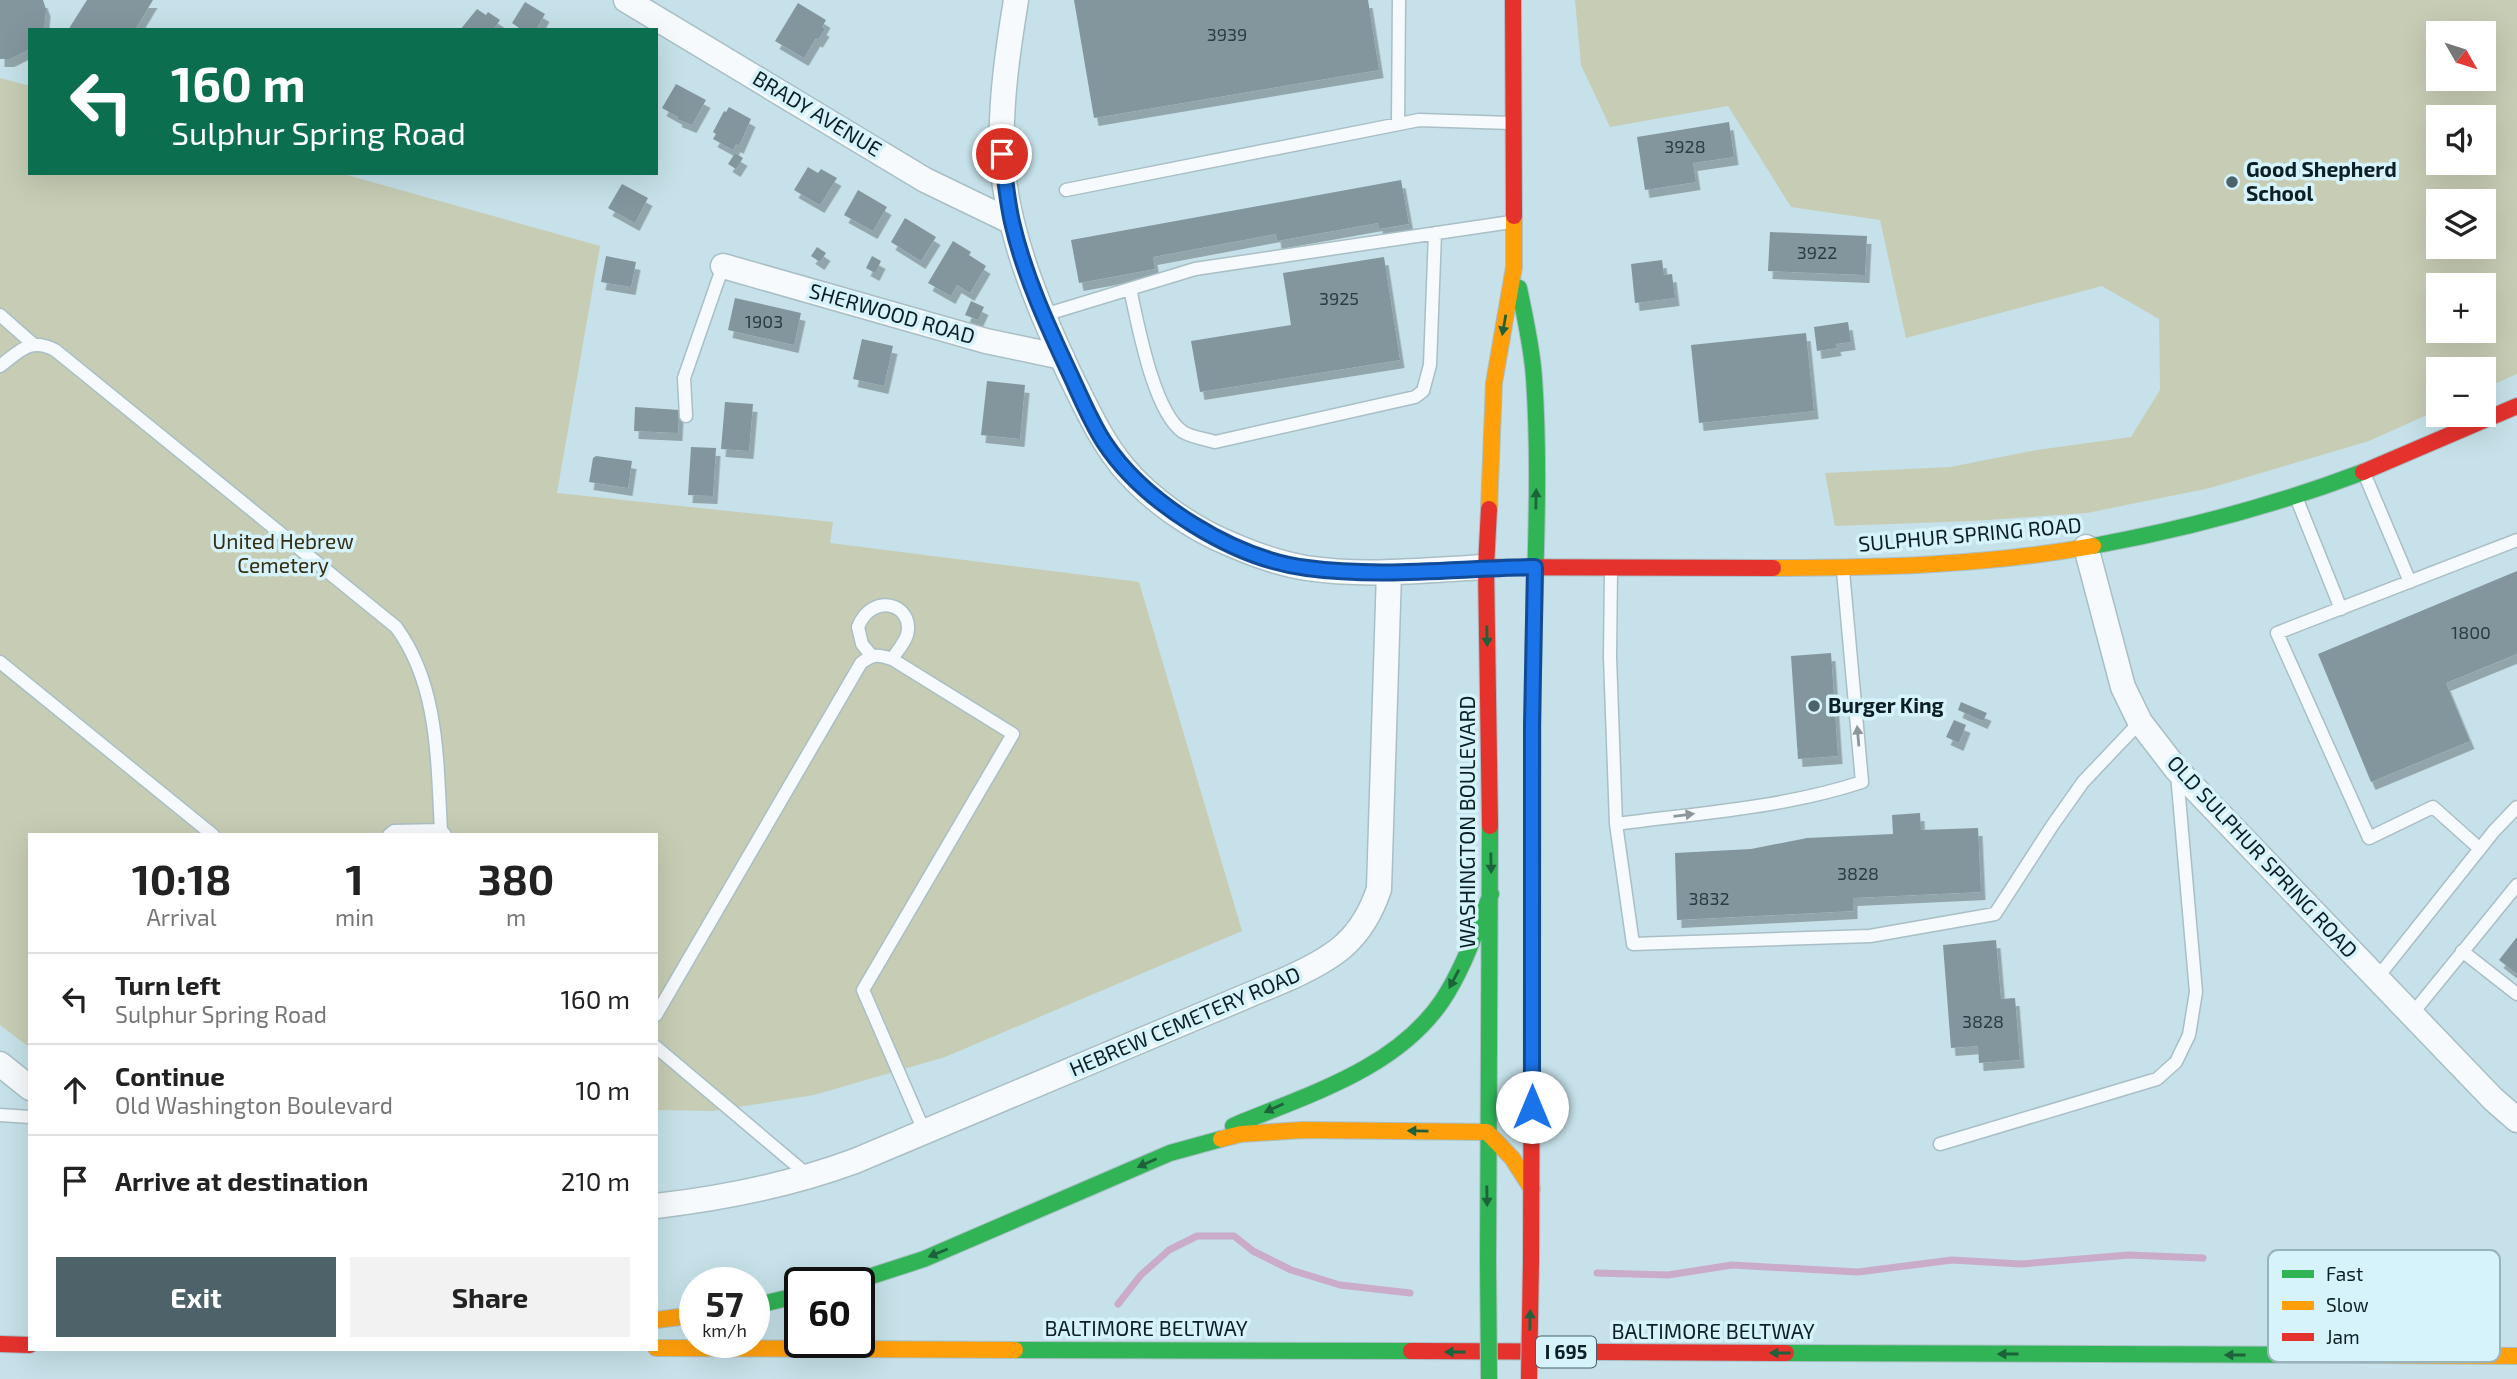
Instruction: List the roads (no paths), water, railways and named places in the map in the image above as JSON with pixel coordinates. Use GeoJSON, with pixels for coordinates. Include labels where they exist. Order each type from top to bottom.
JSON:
{"type":"FeatureCollection","features":[{"type":"Feature","properties":{"kind":"main road","name":"WASHINGTON BOULEVARD"},"geometry":{"type":"LineString","coordinates":[[1489,1379],[1487,1132],[1491,894],[1486,567],[1494,383],[1514,267],[1513,0]]}},
{"type":"Feature","properties":{"kind":"main road","name":"WASHINGTON BOULEVARD"},"geometry":{"type":"LineString","coordinates":[[1514,267],[1530,342],[1534,378],[1530,1379]]}},
{"type":"Feature","properties":{"kind":"main road","name":"SULPHUR SPRING ROAD"},"geometry":{"type":"LineString","coordinates":[[1486,567],[1843,567],[1982,559],[2086,547],[2193,524],[2295,496],[2364,473],[2449,439],[2517,406]]}},
{"type":"Feature","properties":{"kind":"main road"},"geometry":{"type":"LineString","coordinates":[[875,1275],[924,1259],[1366,1068],[1404,1042],[1432,1015],[1455,980],[1491,894]]}},
{"type":"Feature","properties":{"kind":"main road"},"geometry":{"type":"LineString","coordinates":[[1170,1153],[1241,1134],[1303,1130],[1487,1132],[1506,1148],[1520,1166],[1532,1189]]}},
{"type":"Feature","properties":{"kind":"main road"},"geometry":{"type":"LineString","coordinates":[[658,1320],[679,1317]]}},
{"type":"Feature","properties":{"kind":"main road"},"geometry":{"type":"LineString","coordinates":[[0,1344],[28,1345]]}},
{"type":"Feature","properties":{"kind":"main road","name":"BALTIMORE BELTWAY"},"geometry":{"type":"LineString","coordinates":[[658,1348],[2268,1355]]}},
{"type":"Feature","properties":{"kind":"street","name":"BRADY AVENUE"},"geometry":{"type":"LineString","coordinates":[[626,0],[926,180],[1012,222]]}},
{"type":"Feature","properties":{"kind":"street"},"geometry":{"type":"LineString","coordinates":[[1016,0],[1005,92],[1002,154],[1012,222],[1044,315],[1062,357],[1104,442],[1118,460],[1153,496],[1190,523],[1229,544],[1305,568],[1389,572],[1486,567]]}},
{"type":"Feature","properties":{"kind":"street","name":"SHERWOOD ROAD"},"geometry":{"type":"LineString","coordinates":[[723,266],[986,341],[1062,357]]}},
{"type":"Feature","properties":{"kind":"street","name":"OLD SULPHUR SPRING ROAD"},"geometry":{"type":"LineString","coordinates":[[2086,547],[2123,687],[2140,722],[2177,770],[2493,1099],[2517,1120]]}},
{"type":"Feature","properties":{"kind":"street","name":"HEBREW CEMETERY ROAD"},"geometry":{"type":"LineString","coordinates":[[658,1206],[725,1197],[810,1177],[925,1133],[1320,964],[1343,948],[1360,930],[1372,911],[1379,889],[1389,572]]}},
{"type":"Feature","properties":{"kind":"street"},"geometry":{"type":"LineString","coordinates":[[0,1064],[28,1086]]}},
{"type":"Feature","properties":{"kind":"lane"},"geometry":{"type":"LineString","coordinates":[[1398,124],[1399,0]]}},
{"type":"Feature","properties":{"kind":"lane"},"geometry":{"type":"LineString","coordinates":[[1066,190],[1419,120],[1514,124]]}},
{"type":"Feature","properties":{"kind":"lane"},"geometry":{"type":"LineString","coordinates":[[1044,315],[1195,269],[1514,221]]}},
{"type":"Feature","properties":{"kind":"lane"},"geometry":{"type":"LineString","coordinates":[[1130,289],[1148,368],[1168,414],[1183,432],[1215,442],[1415,397],[1423,391],[1430,365],[1435,233]]}},
{"type":"Feature","properties":{"kind":"lane"},"geometry":{"type":"LineString","coordinates":[[686,416],[684,378],[723,266]]}},
{"type":"Feature","properties":{"kind":"lane"},"geometry":{"type":"LineString","coordinates":[[0,315],[33,344]]}},
{"type":"Feature","properties":{"kind":"lane"},"geometry":{"type":"LineString","coordinates":[[0,366],[33,344],[43,344],[55,349],[396,628],[407,642],[417,664],[435,727],[443,833],[391,833]]}},
{"type":"Feature","properties":{"kind":"lane"},"geometry":{"type":"LineString","coordinates":[[2364,473],[2410,582]]}},
{"type":"Feature","properties":{"kind":"lane"},"geometry":{"type":"LineString","coordinates":[[2295,496],[2341,608]]}},
{"type":"Feature","properties":{"kind":"lane"},"geometry":{"type":"LineString","coordinates":[[2480,849],[2433,807],[2369,838],[2277,633],[2517,540]]}},
{"type":"Feature","properties":{"kind":"lane"},"geometry":{"type":"LineString","coordinates":[[1616,824],[1758,806],[1824,794],[1861,782],[1843,567]]}},
{"type":"Feature","properties":{"kind":"lane"},"geometry":{"type":"LineString","coordinates":[[1611,568],[1610,657],[1616,824],[1633,944],[1870,936],[1995,914],[2083,782],[2140,722]]}},
{"type":"Feature","properties":{"kind":"lane"},"geometry":{"type":"LineString","coordinates":[[872,655],[862,644],[858,627],[869,609],[888,605],[903,614],[908,623],[907,634],[892,659]]}},
{"type":"Feature","properties":{"kind":"lane"},"geometry":{"type":"LineString","coordinates":[[658,1012],[861,663],[872,655],[892,659],[1013,734],[863,990],[925,1133]]}},
{"type":"Feature","properties":{"kind":"lane"},"geometry":{"type":"LineString","coordinates":[[0,662],[211,833]]}},
{"type":"Feature","properties":{"kind":"lane"},"geometry":{"type":"LineString","coordinates":[[1940,1144],[2157,1079],[2176,1062],[2189,1035],[2196,992],[2177,770]]}},
{"type":"Feature","properties":{"kind":"lane"},"geometry":{"type":"LineString","coordinates":[[2377,978],[2517,807]]}},
{"type":"Feature","properties":{"kind":"lane"},"geometry":{"type":"LineString","coordinates":[[2412,1014],[2517,885]]}},
{"type":"Feature","properties":{"kind":"lane"},"geometry":{"type":"LineString","coordinates":[[2462,951],[2517,994]]}},
{"type":"Feature","properties":{"kind":"lane"},"geometry":{"type":"LineString","coordinates":[[658,1049],[810,1177]]}},
{"type":"Feature","properties":{"kind":"lane"},"geometry":{"type":"LineString","coordinates":[[0,1115],[28,1117]]}},
{"type":"Feature","properties":{"kind":"waterway"},"geometry":{"type":"LineString","coordinates":[[1118,1304],[1141,1275],[1169,1250],[1197,1236],[1234,1236],[1253,1251],[1291,1270],[1340,1285],[1410,1293]]}},
{"type":"Feature","properties":{"kind":"waterway"},"geometry":{"type":"LineString","coordinates":[[1597,1273],[1668,1275],[1732,1265],[1858,1272],[1952,1260],[2021,1264],[2129,1255],[2203,1258]]}},
{"type":"Feature","properties":{"kind":"place","name":"Good Shepherd School"},"geometry":{"type":"Point","coordinates":[2232,182]}},
{"type":"Feature","properties":{"kind":"place","name":"Burger King"},"geometry":{"type":"Point","coordinates":[1814,706]}},
{"type":"Feature","properties":{"kind":"park label","name":"United Hebrew Cemetery"},"geometry":{"type":"Point","coordinates":[283,554]}}]}
